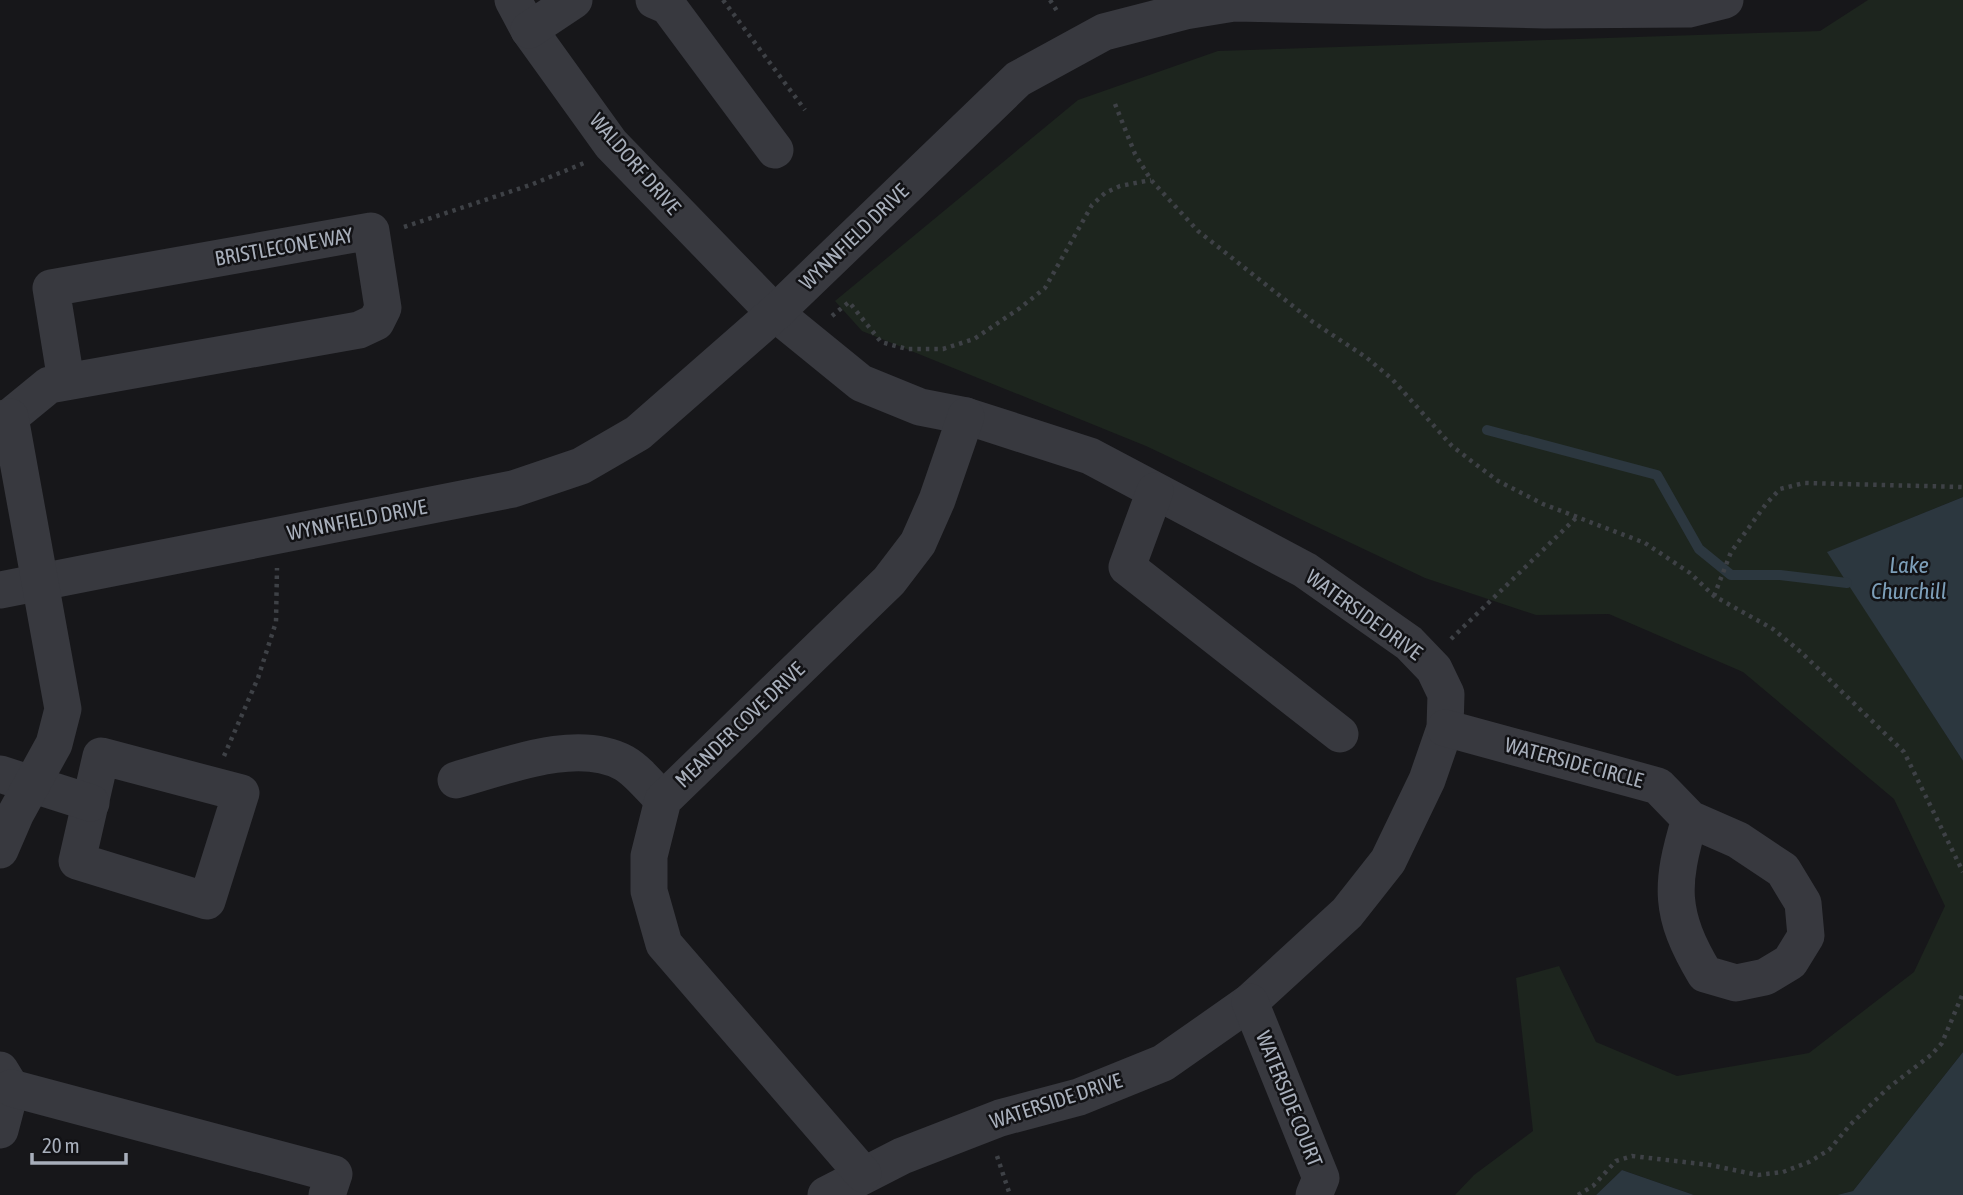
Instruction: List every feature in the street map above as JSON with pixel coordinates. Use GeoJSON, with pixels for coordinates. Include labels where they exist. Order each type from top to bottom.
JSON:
{"type":"FeatureCollection","features":[{"type":"Feature","properties":{"kind":"street"},"geometry":{"type":"LineString","coordinates":[[521,15],[573,0]]}},
{"type":"Feature","properties":{"kind":"street"},"geometry":{"type":"LineString","coordinates":[[654,0],[668,6],[775,150]]}},
{"type":"Feature","properties":{"kind":"street","name":"WYNNFIELD DRIVE"},"geometry":{"type":"LineString","coordinates":[[0,590],[513,489],[581,466],[638,433],[775,313],[1018,79],[1104,32],[1184,5],[1545,5],[1689,9],[1725,0]]}},
{"type":"Feature","properties":{"kind":"street","name":"WALDORF DRIVE"},"geometry":{"type":"LineString","coordinates":[[521,15],[617,149],[775,313]]}},
{"type":"Feature","properties":{"kind":"street","name":"BRISTLECONE WAY"},"geometry":{"type":"LineString","coordinates":[[0,850],[16,779],[54,744],[63,709],[41,582],[5,418],[49,384],[359,330],[376,322],[383,308],[371,231],[51,288],[66,381]]}},
{"type":"Feature","properties":{"kind":"street","name":"WATERSIDE DRIVE"},"geometry":{"type":"LineString","coordinates":[[775,313],[862,383],[920,407],[967,416],[1090,456],[1305,570],[1409,643],[1434,668],[1446,694],[1445,728],[1427,780],[1388,861],[1348,913],[1251,1002],[1163,1063],[1079,1097],[987,1123],[902,1156],[826,1195]]}},
{"type":"Feature","properties":{"kind":"street","name":"MEANDER COVE DRIVE"},"geometry":{"type":"LineString","coordinates":[[863,1174],[664,944],[649,891],[649,856],[663,800],[889,581],[918,543],[967,416]]}},
{"type":"Feature","properties":{"kind":"street"},"geometry":{"type":"LineString","coordinates":[[1155,491],[1127,568],[1340,734]]}},
{"type":"Feature","properties":{"kind":"street","name":"WATERSIDE CIRCLE"},"geometry":{"type":"LineString","coordinates":[[1445,728],[1658,786],[1690,819],[1738,840],[1783,870],[1803,903],[1806,936],[1790,962],[1765,977],[1736,984],[1705,974],[1687,944],[1676,910],[1675,879],[1679,854],[1690,819]]}},
{"type":"Feature","properties":{"kind":"street"},"geometry":{"type":"LineString","coordinates":[[456,780],[535,759],[585,751],[624,763],[663,800]]}},
{"type":"Feature","properties":{"kind":"street"},"geometry":{"type":"LineString","coordinates":[[101,756],[241,793],[207,901],[76,861],[92,803],[101,756]]}},
{"type":"Feature","properties":{"kind":"street"},"geometry":{"type":"LineString","coordinates":[[16,779],[92,803]]}},
{"type":"Feature","properties":{"kind":"street","name":"WATERSIDE COURT"},"geometry":{"type":"LineString","coordinates":[[1251,1002],[1321,1178],[1314,1195]]}},
{"type":"Feature","properties":{"kind":"street"},"geometry":{"type":"LineString","coordinates":[[0,1130],[5,1079],[334,1174],[327,1195]]}},
{"type":"Feature","properties":{"kind":"path"},"geometry":{"type":"LineString","coordinates":[[723,0],[805,110]]}},
{"type":"Feature","properties":{"kind":"path"},"geometry":{"type":"LineString","coordinates":[[1050,0],[1057,11]]}},
{"type":"Feature","properties":{"kind":"path"},"geometry":{"type":"LineString","coordinates":[[1115,104],[1135,154],[1151,180],[1198,231],[1313,322],[1367,358],[1392,379],[1452,446],[1498,481],[1543,504],[1645,543],[1690,573],[1714,596],[1773,629],[1802,653],[1904,752],[1963,872]]}},
{"type":"Feature","properties":{"kind":"path"},"geometry":{"type":"LineString","coordinates":[[372,238],[533,184],[617,149]]}},
{"type":"Feature","properties":{"kind":"path"},"geometry":{"type":"LineString","coordinates":[[805,339],[849,302],[881,342],[907,349],[943,349],[974,339],[1045,288],[1092,205],[1105,193],[1120,186],[1151,180]]}},
{"type":"Feature","properties":{"kind":"path"},"geometry":{"type":"LineString","coordinates":[[1714,596],[1731,552],[1780,489],[1804,484],[1963,487]]}},
{"type":"Feature","properties":{"kind":"path"},"geometry":{"type":"LineString","coordinates":[[1428,662],[1577,517]]}},
{"type":"Feature","properties":{"kind":"path"},"geometry":{"type":"LineString","coordinates":[[211,785],[258,678],[276,622],[277,536]]}},
{"type":"Feature","properties":{"kind":"path"},"geometry":{"type":"LineString","coordinates":[[1578,1195],[1593,1186],[1616,1161],[1632,1156],[1710,1165],[1758,1175],[1783,1172],[1809,1162],[1829,1150],[1888,1088],[1936,1049],[1942,1042],[1963,993]]}},
{"type":"Feature","properties":{"kind":"path"},"geometry":{"type":"LineString","coordinates":[[987,1123],[1010,1195]]}},
{"type":"Feature","properties":{"kind":"shaded area"},"geometry":{"type":"Polygon","coordinates":[[[1868,0],[1963,0],[1963,497],[1828,552],[1963,761],[1963,1052],[1853,1191],[1837,1195],[1694,1195],[1622,1170],[1596,1195],[1455,1195],[1474,1175],[1533,1131],[1516,978],[1559,966],[1596,1042],[1677,1076],[1809,1053],[1914,972],[1945,906],[1894,799],[1743,672],[1609,614],[1536,615],[1425,578],[1146,446],[862,331],[835,301],[1078,100],[1218,51],[1820,31],[1868,0]]]}},
{"type":"Feature","properties":{"kind":"water","name":"Lake Churchill"},"geometry":{"type":"Polygon","coordinates":[[[1963,497],[1963,761],[1827,552],[1963,497]]]}},
{"type":"Feature","properties":{"kind":"water"},"geometry":{"type":"Polygon","coordinates":[[[1963,1052],[1963,1195],[1837,1195],[1853,1191],[1963,1052]]]}},
{"type":"Feature","properties":{"kind":"water"},"geometry":{"type":"Polygon","coordinates":[[[1622,1170],[1694,1195],[1596,1195],[1622,1170]]]}},
{"type":"Feature","properties":{"kind":"waterway"},"geometry":{"type":"LineString","coordinates":[[1487,430],[1657,475],[1699,549],[1731,575],[1780,575],[1847,583]]}}]}
